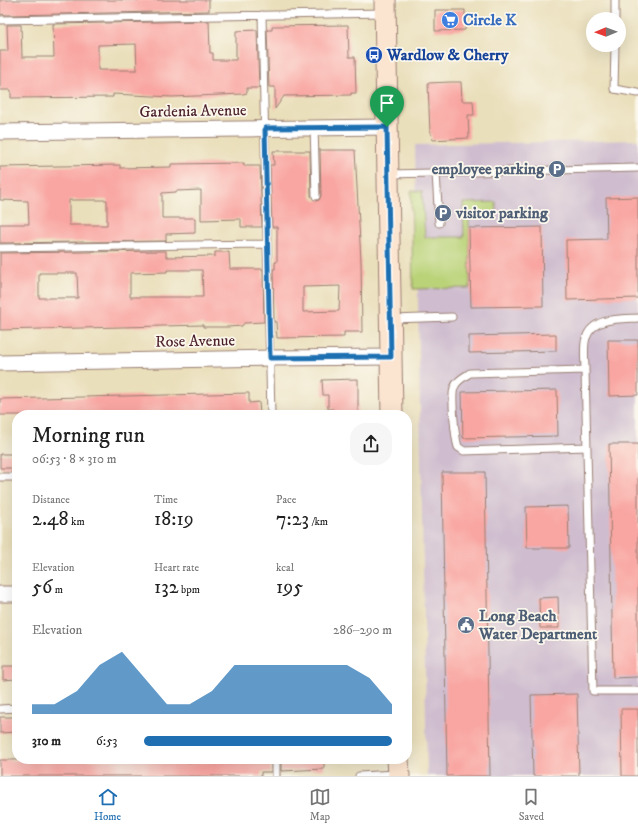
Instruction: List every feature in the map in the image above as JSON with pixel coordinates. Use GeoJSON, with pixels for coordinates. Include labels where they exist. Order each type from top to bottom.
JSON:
{"type":"FeatureCollection","features":[{"type":"Feature","properties":{"kind":"main road"},"geometry":{"type":"LineString","coordinates":[[386,6],[392,410]]}},
{"type":"Feature","properties":{"kind":"street","name":"Gardenia Avenue"},"geometry":{"type":"LineString","coordinates":[[0,132],[387,127]]}},
{"type":"Feature","properties":{"kind":"street","name":"Rose Avenue"},"geometry":{"type":"LineString","coordinates":[[0,363],[391,357]]}},
{"type":"Feature","properties":{"kind":"street"},"geometry":{"type":"LineString","coordinates":[[0,594],[12,594]]}},
{"type":"Feature","properties":{"kind":"lane"},"geometry":{"type":"LineString","coordinates":[[615,0],[615,12]]}},
{"type":"Feature","properties":{"kind":"lane"},"geometry":{"type":"LineString","coordinates":[[0,20],[262,15],[386,6]]}},
{"type":"Feature","properties":{"kind":"lane"},"geometry":{"type":"LineString","coordinates":[[262,15],[271,410]]}},
{"type":"Feature","properties":{"kind":"lane"},"geometry":{"type":"LineString","coordinates":[[615,52],[614,89],[638,93]]}},
{"type":"Feature","properties":{"kind":"lane"},"geometry":{"type":"LineString","coordinates":[[314,127],[316,196]]}},
{"type":"Feature","properties":{"kind":"lane"},"geometry":{"type":"LineString","coordinates":[[388,174],[638,168]]}},
{"type":"Feature","properties":{"kind":"lane"},"geometry":{"type":"LineString","coordinates":[[436,173],[439,223]]}},
{"type":"Feature","properties":{"kind":"lane"},"geometry":{"type":"LineString","coordinates":[[0,248],[267,244]]}},
{"type":"Feature","properties":{"kind":"lane"},"geometry":{"type":"LineString","coordinates":[[390,319],[452,317]]}},
{"type":"Feature","properties":{"kind":"lane"},"geometry":{"type":"LineString","coordinates":[[638,318],[615,319],[596,324],[585,338],[593,691],[638,691]]}},
{"type":"Feature","properties":{"kind":"lane"},"geometry":{"type":"LineString","coordinates":[[585,370],[470,373],[459,380],[453,388],[455,438],[458,447],[464,451],[587,447]]}},
{"type":"Feature","properties":{"kind":"lane"},"geometry":{"type":"LineString","coordinates":[[0,477],[12,477]]}},
{"type":"Feature","properties":{"kind":"lane"},"geometry":{"type":"LineString","coordinates":[[0,709],[12,708]]}},
{"type":"Feature","properties":{"kind":"lane"},"geometry":{"type":"LineString","coordinates":[[276,764],[276,776]]}},
{"type":"Feature","properties":{"kind":"lane"},"geometry":{"type":"LineString","coordinates":[[359,776],[399,770]]}},
{"type":"Feature","properties":{"kind":"shaded area"},"geometry":{"type":"Polygon","coordinates":[[[638,140],[638,776],[427,776],[415,145],[638,140]]]}},
{"type":"Feature","properties":{"kind":"green space"},"geometry":{"type":"Polygon","coordinates":[[[411,191],[422,191],[425,237],[464,237],[463,203],[496,202],[496,218],[469,218],[470,288],[413,289],[411,191]]]}},
{"type":"Feature","properties":{"kind":"building"},"geometry":{"type":"Polygon","coordinates":[[[0,0],[209,0],[209,11],[7,15],[0,14],[0,0]]]}},
{"type":"Feature","properties":{"kind":"building","name":"Circle K"},"geometry":{"type":"Polygon","coordinates":[[[435,10],[465,10],[465,30],[435,31],[435,10]]]}},
{"type":"Feature","properties":{"kind":"building"},"geometry":{"type":"Polygon","coordinates":[[[209,21],[210,53],[213,53],[213,60],[236,60],[236,31],[257,30],[259,88],[247,88],[247,93],[243,94],[172,97],[113,94],[113,97],[11,98],[11,90],[0,90],[0,51],[8,51],[7,25],[21,25],[22,57],[54,57],[53,24],[209,21]],[[136,44],[98,45],[98,70],[137,70],[136,44]]]}},
{"type":"Feature","properties":{"kind":"building"},"geometry":{"type":"Polygon","coordinates":[[[348,25],[349,57],[355,57],[356,93],[351,93],[351,95],[284,96],[275,109],[275,87],[269,87],[267,30],[272,30],[272,26],[348,25]]]}},
{"type":"Feature","properties":{"kind":"building"},"geometry":{"type":"Polygon","coordinates":[[[461,82],[462,101],[473,101],[474,115],[468,115],[469,138],[432,140],[430,133],[428,83],[461,82]]]}},
{"type":"Feature","properties":{"kind":"building"},"geometry":{"type":"Polygon","coordinates":[[[320,150],[355,150],[361,261],[362,332],[344,332],[344,337],[277,338],[276,322],[274,322],[273,269],[275,269],[275,262],[277,262],[277,227],[272,227],[270,165],[274,165],[273,151],[310,151],[311,196],[316,201],[319,200],[321,196],[320,150]],[[340,286],[303,287],[303,312],[339,311],[340,286]]]}},
{"type":"Feature","properties":{"kind":"building"},"geometry":{"type":"Polygon","coordinates":[[[244,163],[244,166],[260,166],[262,227],[241,227],[241,219],[201,220],[201,190],[176,191],[162,193],[162,218],[195,218],[195,233],[166,234],[166,241],[0,243],[0,224],[29,224],[28,201],[0,200],[0,167],[120,165],[120,168],[171,167],[171,164],[244,163]],[[69,200],[69,225],[107,225],[107,200],[69,200]]]}},
{"type":"Feature","properties":{"kind":"building"},"geometry":{"type":"Polygon","coordinates":[[[638,197],[638,298],[567,300],[566,240],[607,239],[606,198],[638,197]]]}},
{"type":"Feature","properties":{"kind":"building"},"geometry":{"type":"Polygon","coordinates":[[[542,227],[543,306],[471,307],[469,228],[542,227]]]}},
{"type":"Feature","properties":{"kind":"building"},"geometry":{"type":"Polygon","coordinates":[[[166,251],[166,257],[215,256],[215,252],[229,252],[230,269],[263,269],[264,322],[244,323],[242,326],[228,327],[203,327],[203,325],[0,330],[0,253],[166,251]],[[167,270],[167,272],[130,273],[130,297],[203,297],[202,270],[167,270]],[[39,273],[39,298],[78,298],[77,273],[39,273]]]}},
{"type":"Feature","properties":{"kind":"building"},"geometry":{"type":"Polygon","coordinates":[[[556,334],[556,351],[469,353],[469,336],[556,334]]]}},
{"type":"Feature","properties":{"kind":"building"},"geometry":{"type":"Polygon","coordinates":[[[608,340],[638,340],[638,395],[609,396],[608,340]]]}},
{"type":"Feature","properties":{"kind":"building"},"geometry":{"type":"Polygon","coordinates":[[[358,379],[358,410],[328,409],[328,395],[323,395],[322,380],[358,379]]]}},
{"type":"Feature","properties":{"kind":"building"},"geometry":{"type":"Polygon","coordinates":[[[557,390],[558,436],[463,438],[462,392],[557,390]]]}},
{"type":"Feature","properties":{"kind":"building"},"geometry":{"type":"Polygon","coordinates":[[[249,393],[249,403],[259,402],[260,410],[12,410],[12,415],[0,415],[0,399],[249,393]]]}},
{"type":"Feature","properties":{"kind":"building"},"geometry":{"type":"Polygon","coordinates":[[[609,444],[638,444],[638,677],[613,678],[609,444]]]}},
{"type":"Feature","properties":{"kind":"building"},"geometry":{"type":"Polygon","coordinates":[[[0,454],[12,454],[12,468],[0,468],[0,454]]]}},
{"type":"Feature","properties":{"kind":"building","name":"Long Beach Water Department"},"geometry":{"type":"Polygon","coordinates":[[[442,472],[485,472],[490,776],[447,776],[442,472]]]}},
{"type":"Feature","properties":{"kind":"building"},"geometry":{"type":"Polygon","coordinates":[[[568,506],[569,548],[527,548],[526,507],[568,506]]]}},
{"type":"Feature","properties":{"kind":"building"},"geometry":{"type":"Polygon","coordinates":[[[558,597],[559,628],[540,628],[539,598],[558,597]]]}},
{"type":"Feature","properties":{"kind":"building"},"geometry":{"type":"Polygon","coordinates":[[[3,666],[12,666],[12,679],[3,680],[3,666]]]}},
{"type":"Feature","properties":{"kind":"building"},"geometry":{"type":"Polygon","coordinates":[[[577,694],[579,776],[533,776],[531,695],[577,694]]]}},
{"type":"Feature","properties":{"kind":"building"},"geometry":{"type":"Polygon","coordinates":[[[621,709],[638,709],[638,776],[622,776],[621,709]]]}},
{"type":"Feature","properties":{"kind":"building"},"geometry":{"type":"Polygon","coordinates":[[[0,717],[12,717],[12,732],[0,733],[0,717]]]}},
{"type":"Feature","properties":{"kind":"building"},"geometry":{"type":"Polygon","coordinates":[[[0,760],[12,760],[12,764],[271,764],[271,772],[261,772],[261,776],[0,776],[0,760]]]}},
{"type":"Feature","properties":{"kind":"building"},"geometry":{"type":"Polygon","coordinates":[[[281,764],[324,764],[324,769],[281,771],[281,764]]]}},
{"type":"Feature","properties":{"kind":"place","name":"Circle K"},"geometry":{"type":"Point","coordinates":[450,20]}},
{"type":"Feature","properties":{"kind":"place","name":"Wardlow & Cherry"},"geometry":{"type":"Point","coordinates":[374,55]}},
{"type":"Feature","properties":{"kind":"place","name":"employee parking"},"geometry":{"type":"Point","coordinates":[557,169]}},
{"type":"Feature","properties":{"kind":"place","name":"visitor parking"},"geometry":{"type":"Point","coordinates":[443,213]}},
{"type":"Feature","properties":{"kind":"place","name":"Long Beach Water Department"},"geometry":{"type":"Point","coordinates":[466,625]}},
{"type":"Feature","properties":{"kind":"route"},"geometry":{"type":"LineString","coordinates":[[387,127],[391,357],[270,358],[265,128],[387,127]]}}]}
